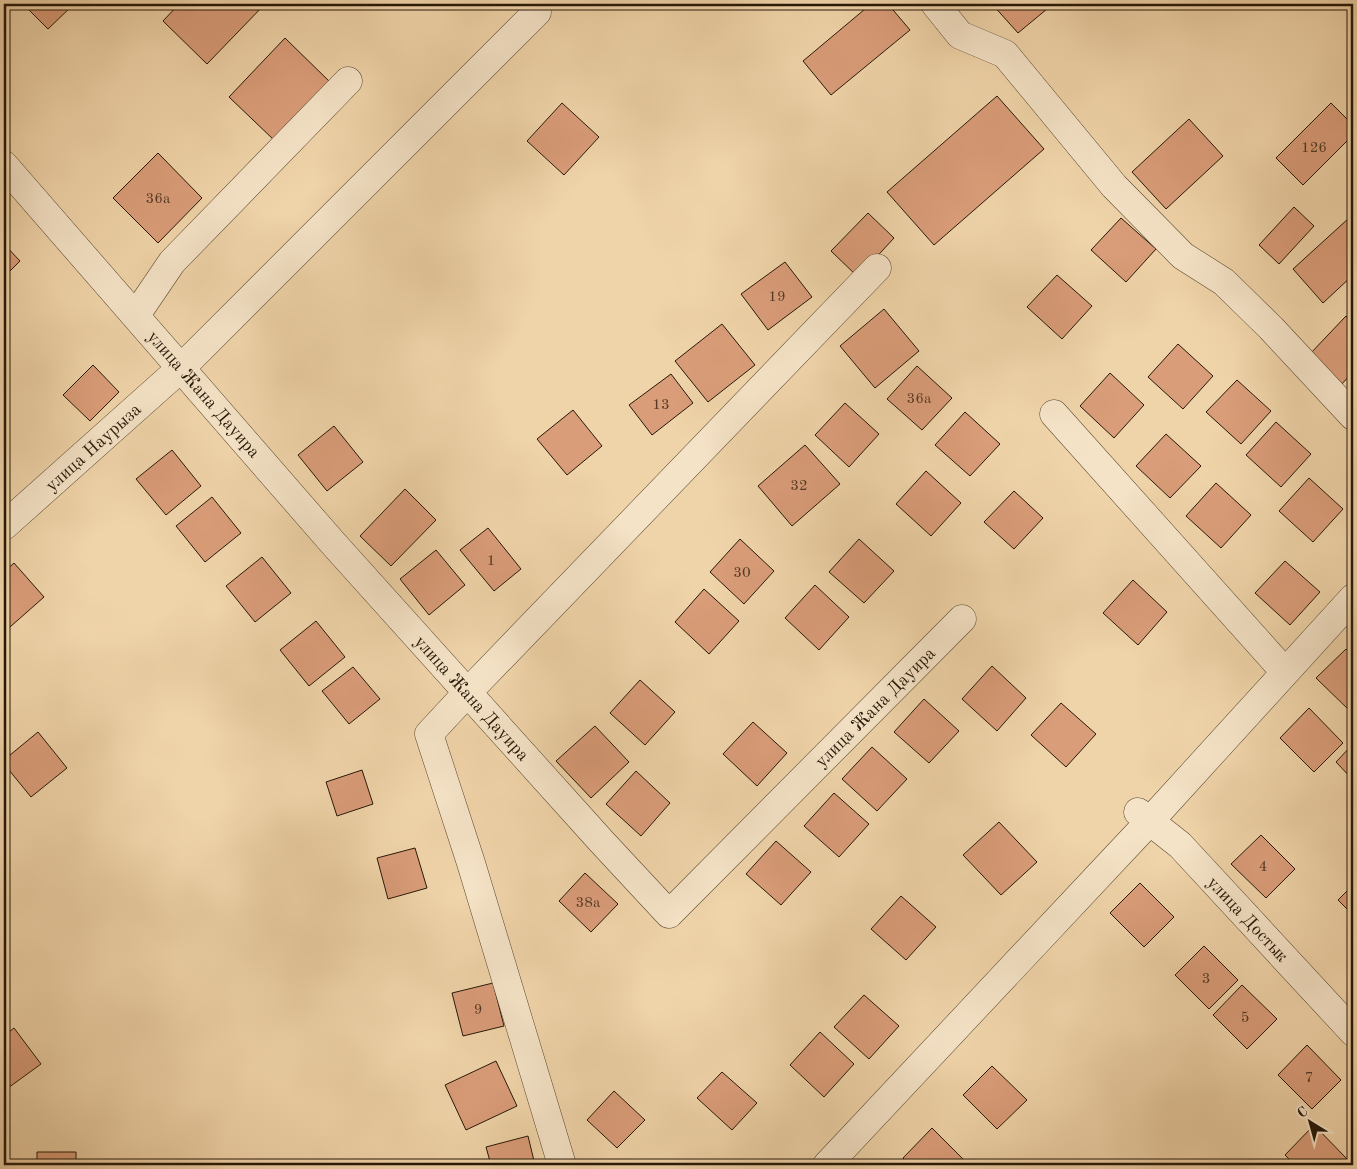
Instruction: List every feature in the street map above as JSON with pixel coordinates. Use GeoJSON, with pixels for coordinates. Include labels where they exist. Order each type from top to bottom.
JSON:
{"type":"FeatureCollection","features":[{"type":"Feature","properties":{"kind":"street"},"geometry":{"type":"LineString","coordinates":[[936,4],[960,35],[1005,54],[1114,186],[1184,256],[1224,282],[1271,328],[1353,416]]}},
{"type":"Feature","properties":{"kind":"street","name":"улица Наурыза"},"geometry":{"type":"LineString","coordinates":[[4,526],[182,368],[537,12]]}},
{"type":"Feature","properties":{"kind":"street"},"geometry":{"type":"LineString","coordinates":[[136,316],[172,262],[348,81]]}},
{"type":"Feature","properties":{"kind":"street","name":"улица Жана Дауира"},"geometry":{"type":"LineString","coordinates":[[4,165],[332,542],[596,835],[670,914],[962,619]]}},
{"type":"Feature","properties":{"kind":"street"},"geometry":{"type":"LineString","coordinates":[[562,1165],[471,863],[429,734],[877,268]]}},
{"type":"Feature","properties":{"kind":"street"},"geometry":{"type":"LineString","coordinates":[[1054,414],[1285,672]]}},
{"type":"Feature","properties":{"kind":"street"},"geometry":{"type":"LineString","coordinates":[[837,1162],[1144,817],[1285,672],[1353,598]]}},
{"type":"Feature","properties":{"kind":"street","name":"улица Достык"},"geometry":{"type":"LineString","coordinates":[[1144,817],[1180,846],[1353,1032]]}},
{"type":"Feature","properties":{"kind":"building"},"geometry":{"type":"Polygon","coordinates":[[[23,4],[74,4],[48,29],[23,4]]]}},
{"type":"Feature","properties":{"kind":"building"},"geometry":{"type":"Polygon","coordinates":[[[179,4],[265,4],[207,64],[163,21],[179,4]]]}},
{"type":"Feature","properties":{"kind":"building"},"geometry":{"type":"Polygon","coordinates":[[[871,4],[888,4],[910,30],[831,95],[803,61],[871,4]]]}},
{"type":"Feature","properties":{"kind":"building"},"geometry":{"type":"Polygon","coordinates":[[[992,4],[1053,4],[1018,33],[992,4]]]}},
{"type":"Feature","properties":{"kind":"building"},"geometry":{"type":"Polygon","coordinates":[[[285,38],[331,83],[275,141],[229,97],[285,38]]]}},
{"type":"Feature","properties":{"kind":"building"},"geometry":{"type":"Polygon","coordinates":[[[997,96],[1044,149],[934,245],[887,192],[997,96]]]}},
{"type":"Feature","properties":{"kind":"building"},"geometry":{"type":"Polygon","coordinates":[[[562,103],[599,137],[564,175],[527,141],[562,103]]]}},
{"type":"Feature","properties":{"kind":"building"},"geometry":{"type":"Polygon","coordinates":[[[1331,103],[1353,125],[1353,135],[1303,185],[1276,158],[1331,103]]]}},
{"type":"Feature","properties":{"kind":"building"},"geometry":{"type":"Polygon","coordinates":[[[1189,119],[1223,156],[1166,209],[1132,172],[1189,119]]]}},
{"type":"Feature","properties":{"kind":"building"},"geometry":{"type":"Polygon","coordinates":[[[158,153],[202,198],[158,243],[113,198],[158,153]]]}},
{"type":"Feature","properties":{"kind":"building"},"geometry":{"type":"Polygon","coordinates":[[[1294,207],[1314,226],[1279,264],[1259,245],[1294,207]]]}},
{"type":"Feature","properties":{"kind":"building"},"geometry":{"type":"Polygon","coordinates":[[[868,213],[894,238],[858,277],[831,251],[868,213]]]}},
{"type":"Feature","properties":{"kind":"building"},"geometry":{"type":"Polygon","coordinates":[[[1121,218],[1156,249],[1126,282],[1091,250],[1121,218]]]}},
{"type":"Feature","properties":{"kind":"building"},"geometry":{"type":"Polygon","coordinates":[[[1349,218],[1353,223],[1353,275],[1323,303],[1293,269],[1349,218]]]}},
{"type":"Feature","properties":{"kind":"building"},"geometry":{"type":"Polygon","coordinates":[[[4,244],[20,261],[4,277],[4,244]]]}},
{"type":"Feature","properties":{"kind":"building"},"geometry":{"type":"Polygon","coordinates":[[[785,262],[812,297],[768,330],[741,294],[785,262]]]}},
{"type":"Feature","properties":{"kind":"building"},"geometry":{"type":"Polygon","coordinates":[[[1057,275],[1092,306],[1062,339],[1027,307],[1057,275]]]}},
{"type":"Feature","properties":{"kind":"building"},"geometry":{"type":"Polygon","coordinates":[[[884,309],[919,351],[875,388],[840,346],[884,309]]]}},
{"type":"Feature","properties":{"kind":"building"},"geometry":{"type":"Polygon","coordinates":[[[1346,316],[1353,324],[1353,372],[1340,386],[1309,355],[1346,316]]]}},
{"type":"Feature","properties":{"kind":"building"},"geometry":{"type":"Polygon","coordinates":[[[722,324],[755,365],[708,402],[675,361],[722,324]]]}},
{"type":"Feature","properties":{"kind":"building"},"geometry":{"type":"Polygon","coordinates":[[[1178,344],[1213,376],[1183,409],[1148,377],[1178,344]]]}},
{"type":"Feature","properties":{"kind":"building"},"geometry":{"type":"Polygon","coordinates":[[[93,365],[119,392],[90,421],[63,395],[93,365]]]}},
{"type":"Feature","properties":{"kind":"building"},"geometry":{"type":"Polygon","coordinates":[[[917,366],[952,398],[922,430],[887,399],[917,366]]]}},
{"type":"Feature","properties":{"kind":"building"},"geometry":{"type":"Polygon","coordinates":[[[1110,373],[1144,405],[1114,438],[1080,406],[1110,373]]]}},
{"type":"Feature","properties":{"kind":"building"},"geometry":{"type":"Polygon","coordinates":[[[671,374],[693,403],[652,435],[629,405],[671,374]]]}},
{"type":"Feature","properties":{"kind":"building"},"geometry":{"type":"Polygon","coordinates":[[[1237,380],[1271,411],[1241,444],[1206,412],[1237,380]]]}},
{"type":"Feature","properties":{"kind":"building"},"geometry":{"type":"Polygon","coordinates":[[[845,403],[879,434],[849,467],[815,435],[845,403]]]}},
{"type":"Feature","properties":{"kind":"building"},"geometry":{"type":"Polygon","coordinates":[[[573,410],[602,446],[567,475],[537,439],[573,410]]]}},
{"type":"Feature","properties":{"kind":"building"},"geometry":{"type":"Polygon","coordinates":[[[965,412],[1000,444],[970,476],[935,445],[965,412]]]}},
{"type":"Feature","properties":{"kind":"building"},"geometry":{"type":"Polygon","coordinates":[[[1276,422],[1311,454],[1281,487],[1246,455],[1276,422]]]}},
{"type":"Feature","properties":{"kind":"building"},"geometry":{"type":"Polygon","coordinates":[[[334,426],[363,462],[327,491],[298,455],[334,426]]]}},
{"type":"Feature","properties":{"kind":"building"},"geometry":{"type":"Polygon","coordinates":[[[1166,434],[1201,466],[1170,498],[1136,466],[1166,434]]]}},
{"type":"Feature","properties":{"kind":"building"},"geometry":{"type":"Polygon","coordinates":[[[805,445],[840,484],[792,526],[758,486],[805,445]]]}},
{"type":"Feature","properties":{"kind":"building"},"geometry":{"type":"Polygon","coordinates":[[[172,450],[201,486],[166,515],[136,479],[172,450]]]}},
{"type":"Feature","properties":{"kind":"building"},"geometry":{"type":"Polygon","coordinates":[[[926,471],[961,503],[931,536],[896,504],[926,471]]]}},
{"type":"Feature","properties":{"kind":"building"},"geometry":{"type":"Polygon","coordinates":[[[1309,478],[1343,509],[1313,542],[1279,511],[1309,478]]]}},
{"type":"Feature","properties":{"kind":"building"},"geometry":{"type":"Polygon","coordinates":[[[1216,483],[1251,515],[1221,548],[1186,516],[1216,483]]]}},
{"type":"Feature","properties":{"kind":"building"},"geometry":{"type":"Polygon","coordinates":[[[405,489],[436,520],[391,566],[360,536],[405,489]]]}},
{"type":"Feature","properties":{"kind":"building"},"geometry":{"type":"Polygon","coordinates":[[[1014,491],[1043,518],[1014,549],[984,522],[1014,491]]]}},
{"type":"Feature","properties":{"kind":"building"},"geometry":{"type":"Polygon","coordinates":[[[212,497],[241,533],[205,562],[176,526],[212,497]]]}},
{"type":"Feature","properties":{"kind":"building"},"geometry":{"type":"Polygon","coordinates":[[[488,528],[521,569],[494,591],[460,550],[488,528]]]}},
{"type":"Feature","properties":{"kind":"building"},"geometry":{"type":"Polygon","coordinates":[[[740,539],[774,571],[744,604],[710,572],[740,539]]]}},
{"type":"Feature","properties":{"kind":"building"},"geometry":{"type":"Polygon","coordinates":[[[859,539],[894,571],[864,603],[829,572],[859,539]]]}},
{"type":"Feature","properties":{"kind":"building"},"geometry":{"type":"Polygon","coordinates":[[[436,550],[465,585],[429,615],[400,579],[436,550]]]}},
{"type":"Feature","properties":{"kind":"building"},"geometry":{"type":"Polygon","coordinates":[[[262,557],[291,593],[255,622],[226,586],[262,557]]]}},
{"type":"Feature","properties":{"kind":"building"},"geometry":{"type":"Polygon","coordinates":[[[1285,561],[1320,592],[1290,625],[1255,593],[1285,561]]]}},
{"type":"Feature","properties":{"kind":"building"},"geometry":{"type":"Polygon","coordinates":[[[14,563],[44,597],[10,627],[4,620],[4,572],[14,563]]]}},
{"type":"Feature","properties":{"kind":"building"},"geometry":{"type":"Polygon","coordinates":[[[1133,580],[1167,612],[1138,645],[1103,613],[1133,580]]]}},
{"type":"Feature","properties":{"kind":"building"},"geometry":{"type":"Polygon","coordinates":[[[815,585],[849,617],[819,650],[785,618],[815,585]]]}},
{"type":"Feature","properties":{"kind":"building"},"geometry":{"type":"Polygon","coordinates":[[[704,589],[739,621],[709,654],[675,622],[704,589]]]}},
{"type":"Feature","properties":{"kind":"building"},"geometry":{"type":"Polygon","coordinates":[[[316,621],[345,657],[309,686],[280,650],[316,621]]]}},
{"type":"Feature","properties":{"kind":"building"},"geometry":{"type":"Polygon","coordinates":[[[1346,649],[1353,656],[1353,709],[1351,712],[1316,678],[1346,649]]]}},
{"type":"Feature","properties":{"kind":"building"},"geometry":{"type":"Polygon","coordinates":[[[992,666],[1026,698],[997,731],[962,699],[992,666]]]}},
{"type":"Feature","properties":{"kind":"building"},"geometry":{"type":"Polygon","coordinates":[[[353,667],[380,699],[349,724],[322,691],[353,667]]]}},
{"type":"Feature","properties":{"kind":"building"},"geometry":{"type":"Polygon","coordinates":[[[640,680],[675,712],[645,745],[610,713],[640,680]]]}},
{"type":"Feature","properties":{"kind":"building"},"geometry":{"type":"Polygon","coordinates":[[[924,699],[959,731],[929,763],[894,732],[924,699]]]}},
{"type":"Feature","properties":{"kind":"building"},"geometry":{"type":"Polygon","coordinates":[[[1061,703],[1096,734],[1066,767],[1031,735],[1061,703]]]}},
{"type":"Feature","properties":{"kind":"building"},"geometry":{"type":"Polygon","coordinates":[[[1309,708],[1343,743],[1314,772],[1280,738],[1309,708]]]}},
{"type":"Feature","properties":{"kind":"building"},"geometry":{"type":"Polygon","coordinates":[[[753,722],[787,753],[757,786],[723,754],[753,722]]]}},
{"type":"Feature","properties":{"kind":"building"},"geometry":{"type":"Polygon","coordinates":[[[595,726],[629,762],[591,798],[556,761],[595,726]]]}},
{"type":"Feature","properties":{"kind":"building"},"geometry":{"type":"Polygon","coordinates":[[[38,732],[67,768],[31,797],[4,764],[4,760],[38,732]]]}},
{"type":"Feature","properties":{"kind":"building"},"geometry":{"type":"Polygon","coordinates":[[[1353,744],[1353,780],[1336,762],[1353,744]]]}},
{"type":"Feature","properties":{"kind":"building"},"geometry":{"type":"Polygon","coordinates":[[[872,747],[907,779],[877,811],[842,779],[872,747]]]}},
{"type":"Feature","properties":{"kind":"building"},"geometry":{"type":"Polygon","coordinates":[[[362,770],[373,804],[337,816],[326,782],[362,770]]]}},
{"type":"Feature","properties":{"kind":"building"},"geometry":{"type":"Polygon","coordinates":[[[636,771],[670,803],[641,836],[606,804],[636,771]]]}},
{"type":"Feature","properties":{"kind":"building"},"geometry":{"type":"Polygon","coordinates":[[[834,793],[869,824],[839,857],[804,826],[834,793]]]}},
{"type":"Feature","properties":{"kind":"building"},"geometry":{"type":"Polygon","coordinates":[[[999,822],[1037,862],[1001,895],[963,855],[999,822]]]}},
{"type":"Feature","properties":{"kind":"building"},"geometry":{"type":"Polygon","coordinates":[[[1261,835],[1295,869],[1266,898],[1231,864],[1261,835]]]}},
{"type":"Feature","properties":{"kind":"building"},"geometry":{"type":"Polygon","coordinates":[[[776,841],[811,872],[781,905],[746,874],[776,841]]]}},
{"type":"Feature","properties":{"kind":"building"},"geometry":{"type":"Polygon","coordinates":[[[415,848],[427,888],[388,899],[377,858],[415,848]]]}},
{"type":"Feature","properties":{"kind":"building"},"geometry":{"type":"Polygon","coordinates":[[[585,873],[618,904],[591,932],[559,901],[585,873]]]}},
{"type":"Feature","properties":{"kind":"building"},"geometry":{"type":"Polygon","coordinates":[[[1140,883],[1174,917],[1144,947],[1110,913],[1140,883]]]}},
{"type":"Feature","properties":{"kind":"building"},"geometry":{"type":"Polygon","coordinates":[[[1353,885],[1353,915],[1338,900],[1353,885]]]}},
{"type":"Feature","properties":{"kind":"building"},"geometry":{"type":"Polygon","coordinates":[[[901,896],[936,927],[906,960],[871,929],[901,896]]]}},
{"type":"Feature","properties":{"kind":"building"},"geometry":{"type":"Polygon","coordinates":[[[1204,946],[1238,980],[1209,1009],[1175,975],[1204,946]]]}},
{"type":"Feature","properties":{"kind":"building"},"geometry":{"type":"Polygon","coordinates":[[[493,983],[504,1026],[463,1036],[452,993],[493,983]]]}},
{"type":"Feature","properties":{"kind":"building"},"geometry":{"type":"Polygon","coordinates":[[[1242,985],[1277,1019],[1247,1049],[1213,1015],[1242,985]]]}},
{"type":"Feature","properties":{"kind":"building"},"geometry":{"type":"Polygon","coordinates":[[[864,995],[899,1026],[869,1059],[834,1027],[864,995]]]}},
{"type":"Feature","properties":{"kind":"building"},"geometry":{"type":"Polygon","coordinates":[[[14,1028],[41,1064],[8,1088],[4,1083],[4,1036],[14,1028]]]}},
{"type":"Feature","properties":{"kind":"building"},"geometry":{"type":"Polygon","coordinates":[[[820,1032],[854,1064],[824,1097],[790,1065],[820,1032]]]}},
{"type":"Feature","properties":{"kind":"building"},"geometry":{"type":"Polygon","coordinates":[[[1307,1045],[1341,1080],[1312,1109],[1278,1075],[1307,1045]]]}},
{"type":"Feature","properties":{"kind":"building"},"geometry":{"type":"Polygon","coordinates":[[[496,1061],[517,1106],[466,1130],[445,1085],[496,1061]]]}},
{"type":"Feature","properties":{"kind":"building"},"geometry":{"type":"Polygon","coordinates":[[[992,1066],[1027,1100],[997,1129],[963,1095],[992,1066]]]}},
{"type":"Feature","properties":{"kind":"building"},"geometry":{"type":"Polygon","coordinates":[[[722,1072],[757,1103],[732,1130],[697,1098],[722,1072]]]}},
{"type":"Feature","properties":{"kind":"building"},"geometry":{"type":"Polygon","coordinates":[[[614,1091],[645,1120],[617,1148],[587,1120],[614,1091]]]}},
{"type":"Feature","properties":{"kind":"building"},"geometry":{"type":"Polygon","coordinates":[[[1314,1125],[1348,1160],[1343,1165],[1295,1165],[1285,1155],[1314,1125]]]}},
{"type":"Feature","properties":{"kind":"building"},"geometry":{"type":"Polygon","coordinates":[[[932,1128],[966,1162],[963,1165],[910,1165],[903,1158],[932,1128]]]}},
{"type":"Feature","properties":{"kind":"building"},"geometry":{"type":"Polygon","coordinates":[[[528,1136],[535,1165],[491,1165],[486,1147],[528,1136]]]}},
{"type":"Feature","properties":{"kind":"building"},"geometry":{"type":"Polygon","coordinates":[[[37,1152],[76,1152],[76,1165],[37,1165],[37,1152]]]}}]}
